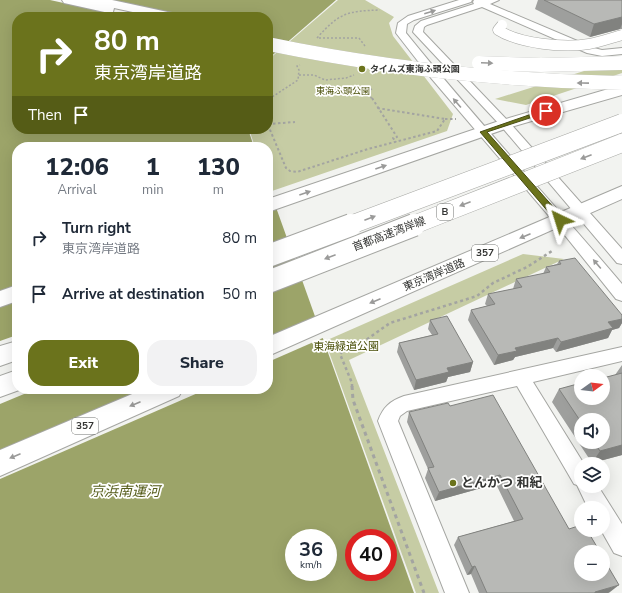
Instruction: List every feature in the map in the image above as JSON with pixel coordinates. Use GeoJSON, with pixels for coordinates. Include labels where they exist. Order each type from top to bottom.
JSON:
{"type":"FeatureCollection","features":[{"type":"Feature","properties":{"kind":"highway"},"geometry":{"type":"LineString","coordinates":[[68,0],[122,12]]}},
{"type":"Feature","properties":{"kind":"highway"},"geometry":{"type":"LineString","coordinates":[[95,0],[150,12]]}},
{"type":"Feature","properties":{"kind":"highway"},"geometry":{"type":"LineString","coordinates":[[273,38],[351,51],[438,60],[534,65],[622,63]]}},
{"type":"Feature","properties":{"kind":"highway"},"geometry":{"type":"LineString","coordinates":[[273,45],[344,59],[461,75],[539,81],[622,84]]}},
{"type":"Feature","properties":{"kind":"highway"},"geometry":{"type":"LineString","coordinates":[[571,104],[622,84]]}},
{"type":"Feature","properties":{"kind":"highway"},"geometry":{"type":"LineString","coordinates":[[273,204],[505,124],[622,90]]}},
{"type":"Feature","properties":{"kind":"highway","name":"首都高速湾岸線"},"geometry":{"type":"LineString","coordinates":[[273,254],[622,123]]}},
{"type":"Feature","properties":{"kind":"highway","name":"首都高速湾岸線"},"geometry":{"type":"LineString","coordinates":[[273,280],[622,143]]}},
{"type":"Feature","properties":{"kind":"highway","name":"東京湾岸道路"},"geometry":{"type":"LineString","coordinates":[[273,345],[622,192]]}},
{"type":"Feature","properties":{"kind":"highway"},"geometry":{"type":"LineString","coordinates":[[0,299],[12,295]]}},
{"type":"Feature","properties":{"kind":"highway"},"geometry":{"type":"LineString","coordinates":[[0,356],[12,352]]}},
{"type":"Feature","properties":{"kind":"highway"},"geometry":{"type":"LineString","coordinates":[[0,387],[12,382]]}},
{"type":"Feature","properties":{"kind":"highway","name":"357"},"geometry":{"type":"LineString","coordinates":[[0,463],[159,394]]}},
{"type":"Feature","properties":{"kind":"street"},"geometry":{"type":"LineString","coordinates":[[468,0],[411,18],[403,23],[401,33],[435,76],[560,220],[622,295]]}},
{"type":"Feature","properties":{"kind":"street"},"geometry":{"type":"LineString","coordinates":[[495,0],[478,2],[424,23],[418,29],[418,32],[505,124],[622,259]]}},
{"type":"Feature","properties":{"kind":"street"},"geometry":{"type":"LineString","coordinates":[[478,2],[591,51],[602,53],[622,51]]}},
{"type":"Feature","properties":{"kind":"street"},"geometry":{"type":"LineString","coordinates":[[518,20],[502,25],[498,30],[509,36],[564,45],[591,44],[622,35]]}},
{"type":"Feature","properties":{"kind":"street"},"geometry":{"type":"LineString","coordinates":[[457,593],[388,422],[390,413],[396,407],[404,404],[622,354]]}},
{"type":"Feature","properties":{"kind":"street"},"geometry":{"type":"LineString","coordinates":[[521,377],[574,465]]}},
{"type":"Feature","properties":{"kind":"street"},"geometry":{"type":"LineString","coordinates":[[610,525],[622,545]]}},
{"type":"Feature","properties":{"kind":"path"},"geometry":{"type":"LineString","coordinates":[[317,38],[331,21],[339,16],[350,12],[380,10]]}},
{"type":"Feature","properties":{"kind":"path"},"geometry":{"type":"LineString","coordinates":[[299,75],[314,75],[325,80],[346,78],[356,74]]}},
{"type":"Feature","properties":{"kind":"path"},"geometry":{"type":"LineString","coordinates":[[372,89],[366,91],[397,137],[393,138],[397,143]]}},
{"type":"Feature","properties":{"kind":"path"},"geometry":{"type":"LineString","coordinates":[[377,108],[445,119],[461,120]]}},
{"type":"Feature","properties":{"kind":"path"},"geometry":{"type":"LineString","coordinates":[[272,134],[286,168],[290,171],[296,172],[368,149],[397,143],[437,131],[445,119]]}},
{"type":"Feature","properties":{"kind":"path"},"geometry":{"type":"LineString","coordinates":[[273,124],[295,122]]}},
{"type":"Feature","properties":{"kind":"green space","name":"東海ふ頭公園"},"geometry":{"type":"Polygon","coordinates":[[[338,0],[365,0],[394,17],[389,23],[393,36],[453,114],[447,131],[273,191],[273,142],[253,142],[251,134],[273,134],[273,56],[338,0]]]}},
{"type":"Feature","properties":{"kind":"green space"},"geometry":{"type":"Polygon","coordinates":[[[622,59],[622,73],[526,105],[495,99],[622,59]]]}},
{"type":"Feature","properties":{"kind":"green space","name":"東海緑道公園"},"geometry":{"type":"Polygon","coordinates":[[[523,254],[564,259],[349,360],[439,593],[416,593],[397,540],[397,529],[393,529],[325,341],[523,254]]]}},
{"type":"Feature","properties":{"kind":"water","name":"京浜南運河"},"geometry":{"type":"Polygon","coordinates":[[[0,0],[336,0],[273,55],[273,12],[12,12],[12,134],[250,134],[252,142],[12,142],[12,394],[273,394],[273,199],[391,529],[345,529],[345,581],[397,581],[397,545],[414,593],[0,593],[0,0]]]}},
{"type":"Feature","properties":{"kind":"pier"},"geometry":{"type":"Polygon","coordinates":[[[50,0],[112,0],[168,12],[104,12],[50,0]]]}},
{"type":"Feature","properties":{"kind":"pier"},"geometry":{"type":"Polygon","coordinates":[[[317,316],[325,337],[273,360],[273,335],[317,316]]]}},
{"type":"Feature","properties":{"kind":"pier"},"geometry":{"type":"Polygon","coordinates":[[[12,337],[12,394],[24,394],[0,404],[0,341],[12,337]]]}},
{"type":"Feature","properties":{"kind":"pier"},"geometry":{"type":"Polygon","coordinates":[[[134,394],[196,394],[0,479],[0,451],[134,394]]]}},
{"type":"Feature","properties":{"kind":"building"},"geometry":{"type":"Polygon","coordinates":[[[544,0],[622,0],[622,17],[594,24],[544,0]]]}},
{"type":"Feature","properties":{"kind":"building"},"geometry":{"type":"Polygon","coordinates":[[[575,258],[622,315],[622,319],[608,322],[613,328],[561,342],[558,338],[515,348],[517,351],[498,355],[471,310],[495,304],[488,294],[522,287],[516,279],[550,272],[546,267],[561,264],[559,261],[575,258]]]}},
{"type":"Feature","properties":{"kind":"building"},"geometry":{"type":"Polygon","coordinates":[[[447,316],[473,362],[447,368],[449,372],[416,380],[399,343],[438,334],[430,320],[447,316]]]}},
{"type":"Feature","properties":{"kind":"building"},"geometry":{"type":"Polygon","coordinates":[[[622,373],[622,445],[610,448],[610,413],[575,413],[559,389],[574,385],[574,405],[610,405],[610,376],[622,373]]]}},
{"type":"Feature","properties":{"kind":"building"},"geometry":{"type":"Polygon","coordinates":[[[493,395],[569,529],[574,527],[574,537],[591,537],[596,545],[574,545],[574,581],[610,581],[610,570],[619,585],[595,593],[487,593],[475,566],[472,567],[458,537],[523,519],[500,475],[439,492],[428,468],[434,467],[409,412],[448,403],[450,406],[493,395]]]}},
{"type":"Feature","properties":{"kind":"place","name":"タイムズ東海ふ頭公園"},"geometry":{"type":"Point","coordinates":[362,69]}},
{"type":"Feature","properties":{"kind":"place","name":"とんかつ 和紀"},"geometry":{"type":"Point","coordinates":[453,483]}},
{"type":"Feature","properties":{"kind":"route"},"geometry":{"type":"LineString","coordinates":[[546,111],[483,132],[560,220]]}}]}
